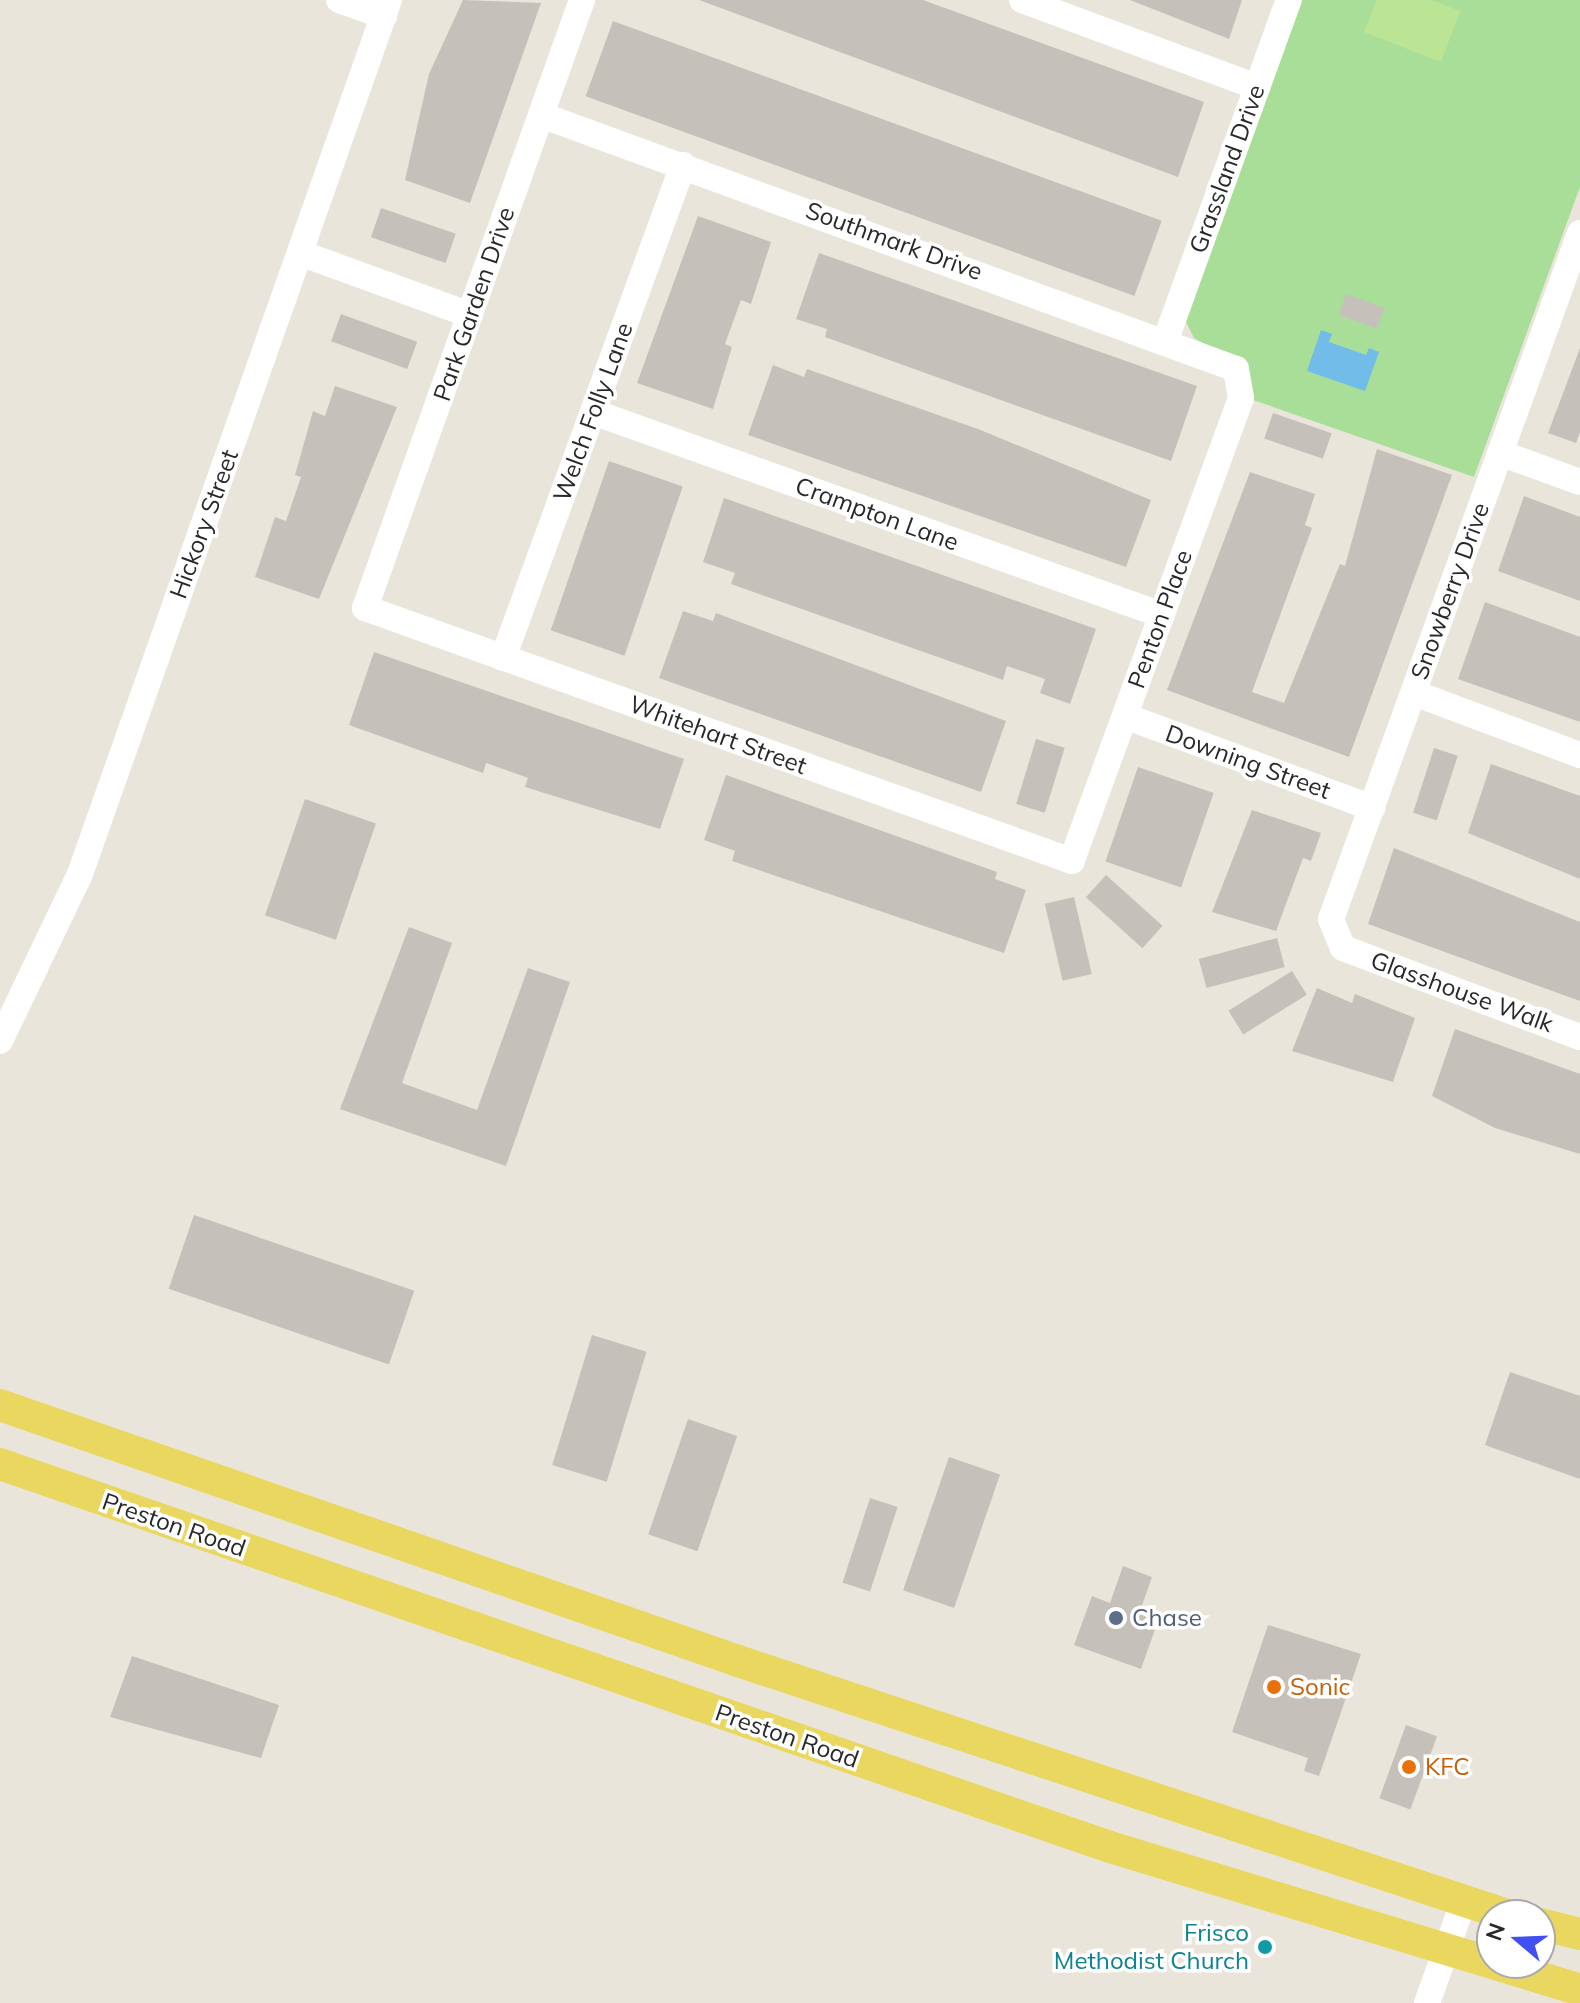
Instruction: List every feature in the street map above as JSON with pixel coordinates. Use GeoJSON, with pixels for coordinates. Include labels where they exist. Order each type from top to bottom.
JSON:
{"type":"FeatureCollection","features":[{"type":"Feature","properties":{"kind":"main road"},"geometry":{"type":"LineString","coordinates":[[0,1405],[1476,1907]]}},
{"type":"Feature","properties":{"kind":"main road","name":"Preston Road"},"geometry":{"type":"LineString","coordinates":[[0,1464],[1110,1847],[1445,1952],[1580,1990]]}},
{"type":"Feature","properties":{"kind":"main road"},"geometry":{"type":"LineString","coordinates":[[1556,1928],[1580,1934]]}},
{"type":"Feature","properties":{"kind":"street"},"geometry":{"type":"LineString","coordinates":[[339,0],[386,8]]}},
{"type":"Feature","properties":{"kind":"street","name":"Park Garden Drive"},"geometry":{"type":"LineString","coordinates":[[365,608],[582,0]]}},
{"type":"Feature","properties":{"kind":"street"},"geometry":{"type":"LineString","coordinates":[[1022,0],[1257,87]]}},
{"type":"Feature","properties":{"kind":"street","name":"Grassland Drive"},"geometry":{"type":"LineString","coordinates":[[1166,339],[1289,0]]}},
{"type":"Feature","properties":{"kind":"street","name":"Hickory Street"},"geometry":{"type":"LineString","coordinates":[[0,1041],[80,874],[386,8]]}},
{"type":"Feature","properties":{"kind":"street","name":"Southmark Drive"},"geometry":{"type":"LineString","coordinates":[[541,115],[1227,361],[1240,376]]}},
{"type":"Feature","properties":{"kind":"street","name":"Welch Folly Lane"},"geometry":{"type":"LineString","coordinates":[[503,658],[683,165]]}},
{"type":"Feature","properties":{"kind":"street","name":"Snowberry Drive"},"geometry":{"type":"LineString","coordinates":[[1343,948],[1331,919],[1580,233]]}},
{"type":"Feature","properties":{"kind":"street"},"geometry":{"type":"LineString","coordinates":[[300,253],[470,315]]}},
{"type":"Feature","properties":{"kind":"street","name":"Penton Place"},"geometry":{"type":"LineString","coordinates":[[1072,861],[1241,398],[1240,376]]}},
{"type":"Feature","properties":{"kind":"street","name":"Crampton Lane"},"geometry":{"type":"LineString","coordinates":[[593,412],[1162,615]]}},
{"type":"Feature","properties":{"kind":"street"},"geometry":{"type":"LineString","coordinates":[[1500,453],[1580,482]]}},
{"type":"Feature","properties":{"kind":"street","name":"Whitehart Street"},"geometry":{"type":"LineString","coordinates":[[365,608],[1072,861]]}},
{"type":"Feature","properties":{"kind":"street"},"geometry":{"type":"LineString","coordinates":[[1414,693],[1580,755]]}},
{"type":"Feature","properties":{"kind":"street","name":"Downing Street"},"geometry":{"type":"LineString","coordinates":[[1125,716],[1372,808]]}},
{"type":"Feature","properties":{"kind":"street","name":"Glasshouse Walk"},"geometry":{"type":"LineString","coordinates":[[1343,948],[1580,1037]]}},
{"type":"Feature","properties":{"kind":"street"},"geometry":{"type":"LineString","coordinates":[[1427,2003],[1463,1903]]}},
{"type":"Feature","properties":{"kind":"green space"},"geometry":{"type":"Polygon","coordinates":[[[1301,0],[1580,0],[1580,187],[1474,477],[1253,400],[1246,367],[1194,338],[1185,320],[1301,0]]]}},
{"type":"Feature","properties":{"kind":"green space"},"geometry":{"type":"Polygon","coordinates":[[[1377,0],[1431,0],[1460,11],[1441,62],[1364,32],[1377,0]]]}},
{"type":"Feature","properties":{"kind":"water"},"geometry":{"type":"Polygon","coordinates":[[[1321,330],[1332,334],[1329,342],[1366,355],[1369,348],[1379,352],[1365,391],[1307,371],[1321,330]]]}},
{"type":"Feature","properties":{"kind":"building"},"geometry":{"type":"Polygon","coordinates":[[[463,0],[541,3],[470,203],[405,180],[429,74],[463,0]]]}},
{"type":"Feature","properties":{"kind":"building"},"geometry":{"type":"Polygon","coordinates":[[[699,0],[923,0],[1204,102],[1178,177],[699,0]]]}},
{"type":"Feature","properties":{"kind":"building"},"geometry":{"type":"Polygon","coordinates":[[[1130,0],[1242,0],[1229,39],[1130,0]]]}},
{"type":"Feature","properties":{"kind":"building"},"geometry":{"type":"Polygon","coordinates":[[[613,21],[1162,221],[1134,296],[586,96],[613,21]]]}},
{"type":"Feature","properties":{"kind":"building"},"geometry":{"type":"Polygon","coordinates":[[[381,208],[456,234],[446,263],[371,237],[381,208]]]}},
{"type":"Feature","properties":{"kind":"building"},"geometry":{"type":"Polygon","coordinates":[[[698,216],[771,242],[751,304],[741,300],[725,344],[732,347],[713,409],[637,383],[698,216]]]}},
{"type":"Feature","properties":{"kind":"building"},"geometry":{"type":"Polygon","coordinates":[[[819,253],[1197,386],[1171,461],[825,337],[827,329],[796,319],[819,253]]]}},
{"type":"Feature","properties":{"kind":"building"},"geometry":{"type":"Polygon","coordinates":[[[1346,294],[1385,308],[1377,329],[1338,315],[1346,294]]]}},
{"type":"Feature","properties":{"kind":"building"},"geometry":{"type":"Polygon","coordinates":[[[341,314],[417,342],[407,369],[331,341],[341,314]]]}},
{"type":"Feature","properties":{"kind":"building"},"geometry":{"type":"Polygon","coordinates":[[[1580,348],[1580,432],[1576,443],[1548,433],[1580,348]]]}},
{"type":"Feature","properties":{"kind":"building"},"geometry":{"type":"Polygon","coordinates":[[[773,365],[804,377],[807,369],[978,429],[1151,500],[1126,567],[748,435],[773,365]]]}},
{"type":"Feature","properties":{"kind":"building"},"geometry":{"type":"Polygon","coordinates":[[[335,386],[397,407],[319,599],[255,577],[275,517],[286,521],[301,477],[295,475],[313,411],[325,416],[335,386]]]}},
{"type":"Feature","properties":{"kind":"building"},"geometry":{"type":"Polygon","coordinates":[[[1273,413],[1332,433],[1323,459],[1264,439],[1273,413]]]}},
{"type":"Feature","properties":{"kind":"building"},"geometry":{"type":"Polygon","coordinates":[[[1377,449],[1452,475],[1349,757],[1167,690],[1250,472],[1315,494],[1305,525],[1312,528],[1252,692],[1284,703],[1340,564],[1345,566],[1377,449]]]}},
{"type":"Feature","properties":{"kind":"building"},"geometry":{"type":"Polygon","coordinates":[[[609,461],[683,486],[624,656],[551,630],[609,461]]]}},
{"type":"Feature","properties":{"kind":"building"},"geometry":{"type":"Polygon","coordinates":[[[1524,496],[1580,517],[1580,601],[1498,571],[1524,496]]]}},
{"type":"Feature","properties":{"kind":"building"},"geometry":{"type":"Polygon","coordinates":[[[724,498],[1096,629],[1070,704],[1040,693],[1045,679],[1007,666],[1003,680],[731,584],[735,573],[703,562],[724,498]]]}},
{"type":"Feature","properties":{"kind":"building"},"geometry":{"type":"Polygon","coordinates":[[[1485,602],[1580,637],[1580,722],[1458,679],[1485,602]]]}},
{"type":"Feature","properties":{"kind":"building"},"geometry":{"type":"Polygon","coordinates":[[[683,611],[713,621],[716,613],[1006,721],[981,792],[659,678],[683,611]]]}},
{"type":"Feature","properties":{"kind":"building"},"geometry":{"type":"Polygon","coordinates":[[[374,652],[684,759],[660,829],[525,787],[528,778],[486,763],[483,773],[349,725],[374,652]]]}},
{"type":"Feature","properties":{"kind":"building"},"geometry":{"type":"Polygon","coordinates":[[[1036,739],[1065,748],[1045,813],[1016,804],[1036,739]]]}},
{"type":"Feature","properties":{"kind":"building"},"geometry":{"type":"Polygon","coordinates":[[[1434,748],[1458,756],[1437,820],[1413,813],[1434,748]]]}},
{"type":"Feature","properties":{"kind":"building"},"geometry":{"type":"Polygon","coordinates":[[[1491,764],[1580,796],[1580,879],[1468,833],[1491,764]]]}},
{"type":"Feature","properties":{"kind":"building"},"geometry":{"type":"Polygon","coordinates":[[[1138,767],[1214,793],[1181,888],[1105,862],[1138,767]]]}},
{"type":"Feature","properties":{"kind":"building"},"geometry":{"type":"Polygon","coordinates":[[[726,775],[997,872],[995,879],[1026,890],[1004,953],[732,861],[735,851],[704,840],[726,775]]]}},
{"type":"Feature","properties":{"kind":"building"},"geometry":{"type":"Polygon","coordinates":[[[305,799],[376,823],[336,940],[265,915],[305,799]]]}},
{"type":"Feature","properties":{"kind":"building"},"geometry":{"type":"Polygon","coordinates":[[[1252,810],[1321,833],[1311,861],[1303,858],[1276,931],[1212,912],[1252,810]]]}},
{"type":"Feature","properties":{"kind":"building"},"geometry":{"type":"Polygon","coordinates":[[[1394,848],[1580,922],[1580,1001],[1368,924],[1394,848]]]}},
{"type":"Feature","properties":{"kind":"building"},"geometry":{"type":"Polygon","coordinates":[[[1106,875],[1162,926],[1142,948],[1086,897],[1106,875]]]}},
{"type":"Feature","properties":{"kind":"building"},"geometry":{"type":"Polygon","coordinates":[[[1074,897],[1092,974],[1063,981],[1045,904],[1074,897]]]}},
{"type":"Feature","properties":{"kind":"building"},"geometry":{"type":"Polygon","coordinates":[[[409,927],[452,943],[402,1083],[477,1110],[528,968],[570,982],[506,1166],[340,1109],[409,927]]]}},
{"type":"Feature","properties":{"kind":"building"},"geometry":{"type":"Polygon","coordinates":[[[1277,938],[1285,967],[1207,988],[1199,959],[1277,938]]]}},
{"type":"Feature","properties":{"kind":"building"},"geometry":{"type":"Polygon","coordinates":[[[1292,971],[1307,995],[1243,1034],[1228,1011],[1292,971]]]}},
{"type":"Feature","properties":{"kind":"building"},"geometry":{"type":"Polygon","coordinates":[[[1317,988],[1352,1003],[1355,994],[1415,1018],[1393,1082],[1292,1051],[1317,988]]]}},
{"type":"Feature","properties":{"kind":"building"},"geometry":{"type":"Polygon","coordinates":[[[1455,1029],[1580,1074],[1580,1154],[1495,1128],[1432,1096],[1455,1029]]]}},
{"type":"Feature","properties":{"kind":"building"},"geometry":{"type":"Polygon","coordinates":[[[194,1215],[414,1291],[389,1365],[169,1289],[194,1215]]]}},
{"type":"Feature","properties":{"kind":"building"},"geometry":{"type":"Polygon","coordinates":[[[592,1335],[647,1352],[607,1482],[552,1465],[592,1335]]]}},
{"type":"Feature","properties":{"kind":"building"},"geometry":{"type":"Polygon","coordinates":[[[1510,1372],[1580,1396],[1580,1479],[1485,1445],[1510,1372]]]}},
{"type":"Feature","properties":{"kind":"building"},"geometry":{"type":"Polygon","coordinates":[[[688,1419],[737,1436],[697,1551],[648,1534],[688,1419]]]}},
{"type":"Feature","properties":{"kind":"building"},"geometry":{"type":"Polygon","coordinates":[[[949,1457],[1000,1475],[954,1608],[903,1590],[949,1457]]]}},
{"type":"Feature","properties":{"kind":"building"},"geometry":{"type":"Polygon","coordinates":[[[870,1498],[898,1507],[870,1592],[842,1583],[870,1498]]]}},
{"type":"Feature","properties":{"kind":"building","name":"Chase"},"geometry":{"type":"Polygon","coordinates":[[[1123,1566],[1152,1577],[1139,1614],[1158,1621],[1141,1669],[1074,1645],[1092,1596],[1110,1603],[1123,1566]]]}},
{"type":"Feature","properties":{"kind":"building"},"geometry":{"type":"Polygon","coordinates":[[[1268,1625],[1361,1654],[1319,1776],[1304,1771],[1308,1758],[1232,1732],[1268,1625]]]}},
{"type":"Feature","properties":{"kind":"building"},"geometry":{"type":"Polygon","coordinates":[[[132,1656],[279,1705],[261,1758],[110,1717],[132,1656]]]}},
{"type":"Feature","properties":{"kind":"building","name":"KFC"},"geometry":{"type":"Polygon","coordinates":[[[1406,1725],[1437,1736],[1410,1810],[1379,1798],[1406,1725]]]}},
{"type":"Feature","properties":{"kind":"place","name":"Chase"},"geometry":{"type":"Point","coordinates":[1116,1618]}},
{"type":"Feature","properties":{"kind":"place","name":"Sonic"},"geometry":{"type":"Point","coordinates":[1274,1687]}},
{"type":"Feature","properties":{"kind":"place","name":"KFC"},"geometry":{"type":"Point","coordinates":[1409,1767]}},
{"type":"Feature","properties":{"kind":"place","name":"Frisco Methodist Church"},"geometry":{"type":"Point","coordinates":[1265,1947]}}]}
